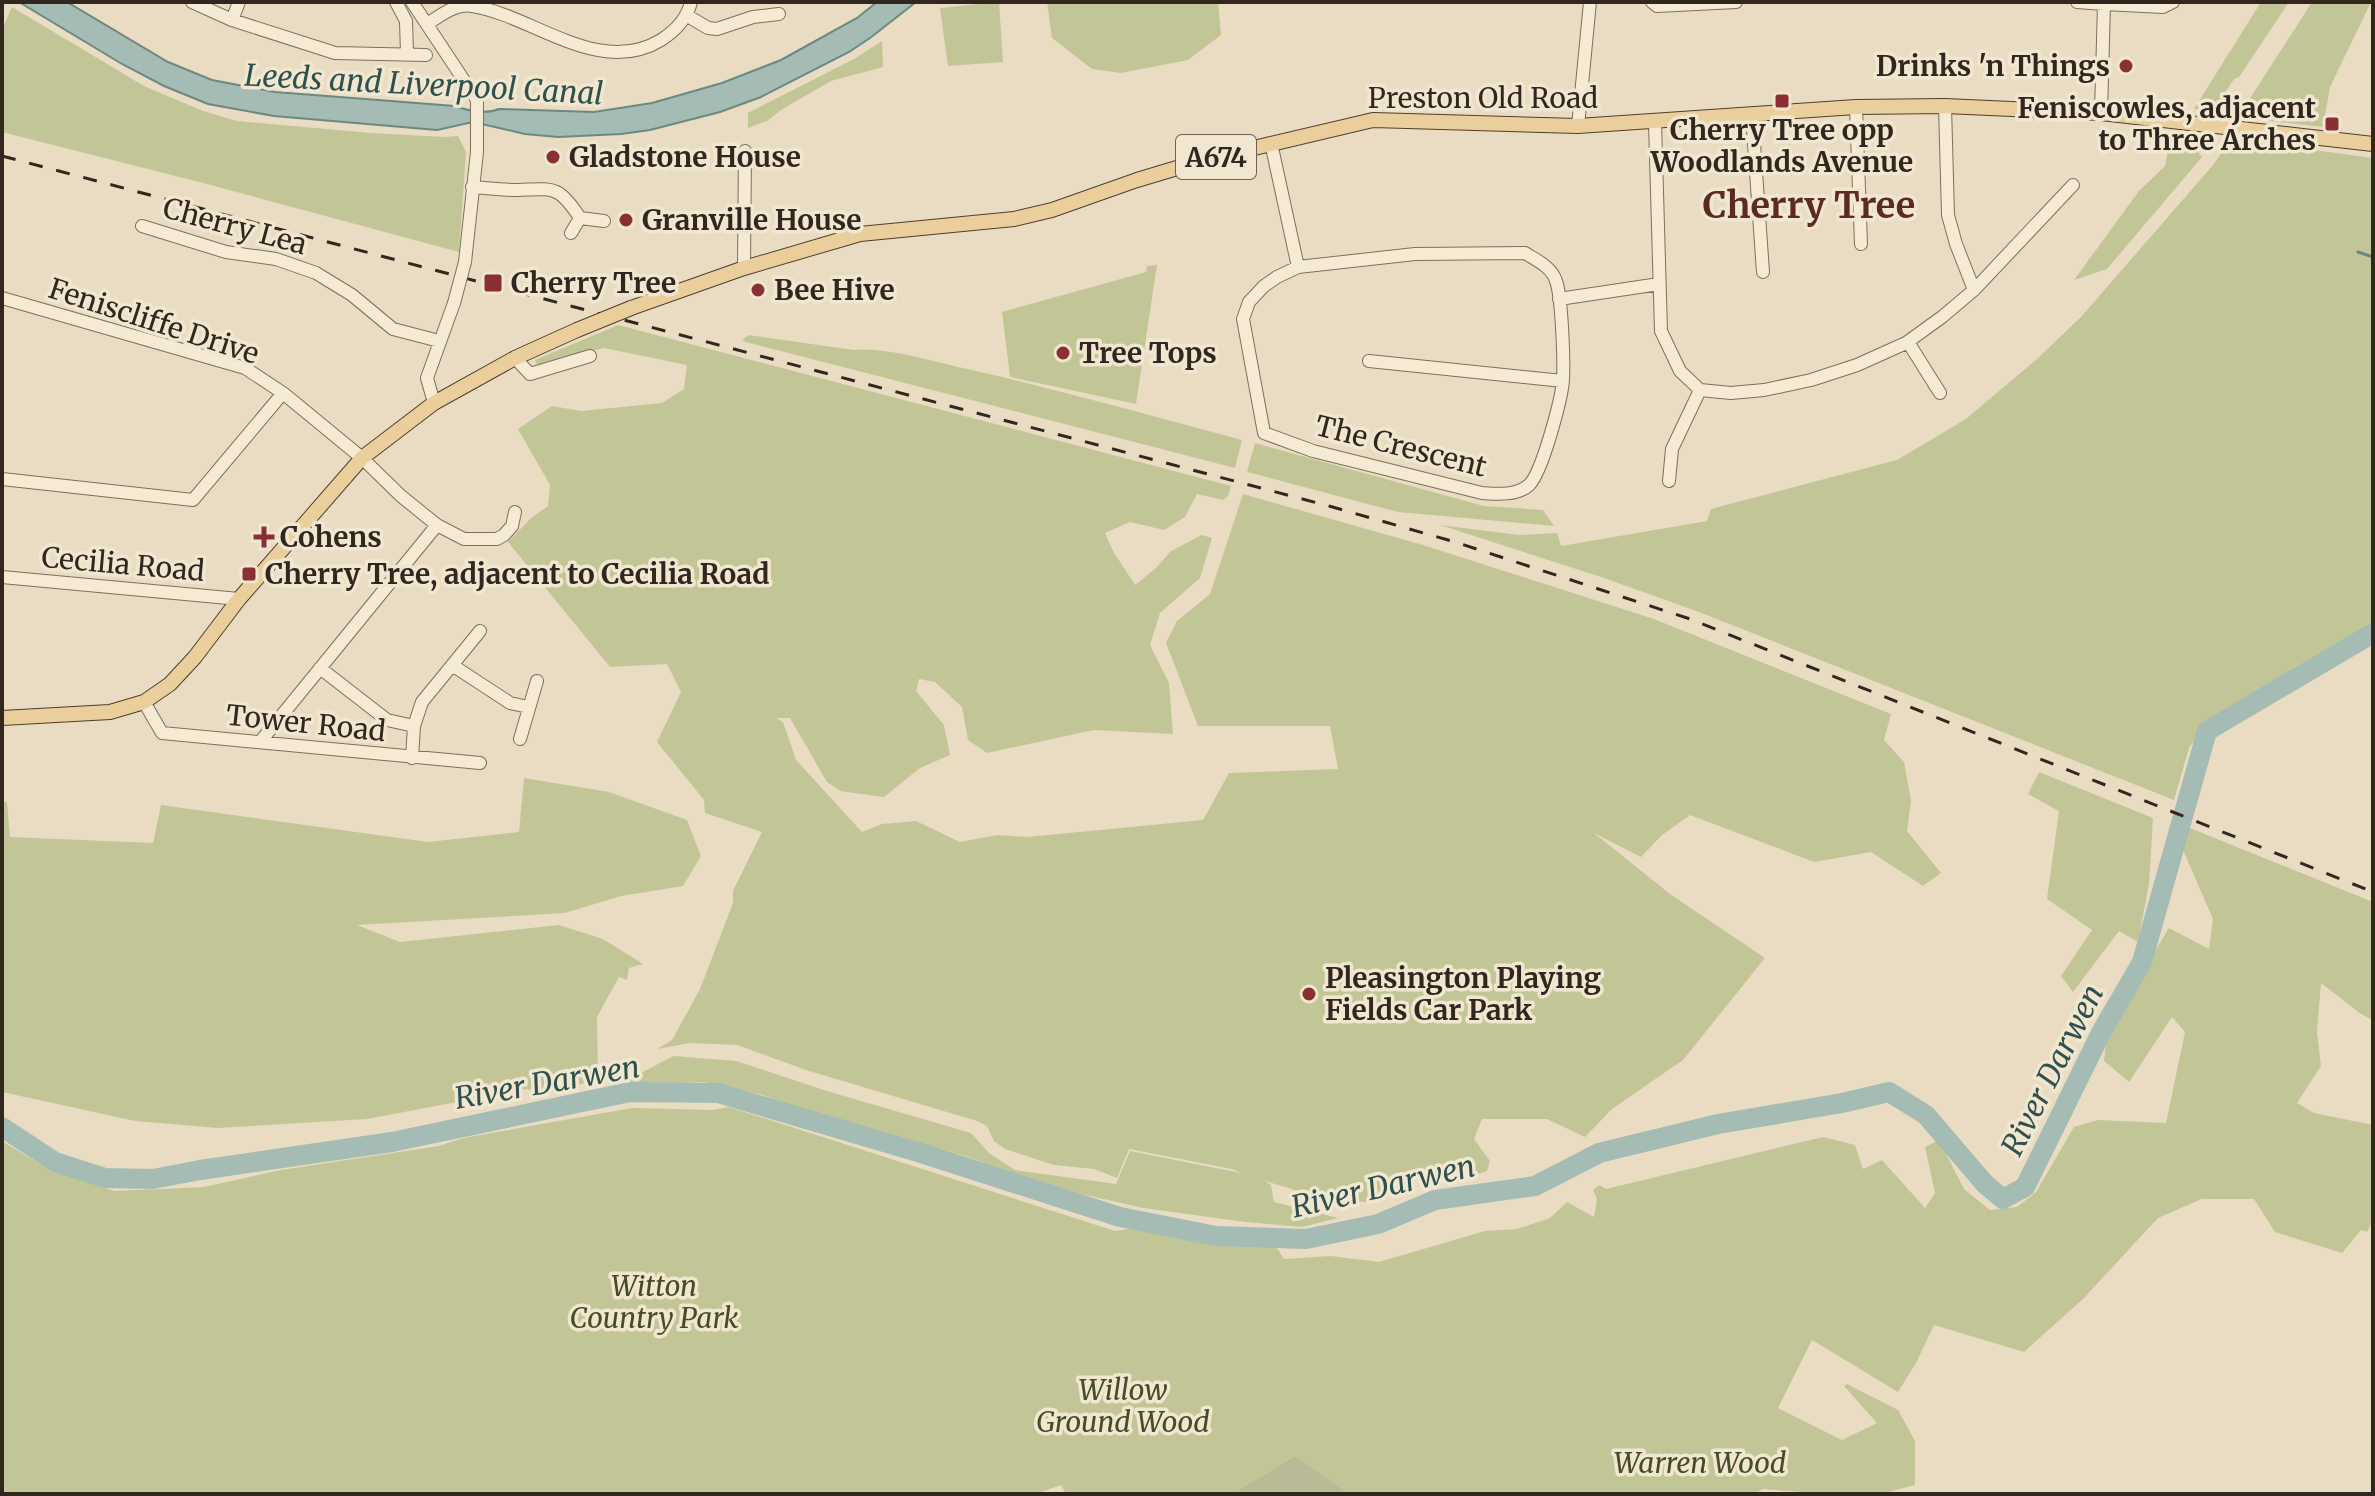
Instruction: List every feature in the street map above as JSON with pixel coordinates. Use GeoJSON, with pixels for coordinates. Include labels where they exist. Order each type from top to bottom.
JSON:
{"type":"FeatureCollection","features":[{"type":"Feature","properties":{"kind":"main road","name":"Preston Old Road"},"geometry":{"type":"LineString","coordinates":[[2,718],[110,712],[144,702],[170,684],[239,599],[362,458],[434,403],[515,358],[631,308],[744,268],[860,234],[1014,219],[1052,210],[1207,159],[1373,120],[1578,126],[1856,107],[1945,106],[2101,113],[2373,144]]}},
{"type":"Feature","properties":{"kind":"street"},"geometry":{"type":"LineString","coordinates":[[192,2],[232,20],[335,53],[426,55]]}},
{"type":"Feature","properties":{"kind":"street"},"geometry":{"type":"LineString","coordinates":[[232,20],[239,2]]}},
{"type":"Feature","properties":{"kind":"street"},"geometry":{"type":"LineString","coordinates":[[396,2],[406,21],[407,54]]}},
{"type":"Feature","properties":{"kind":"street"},"geometry":{"type":"LineString","coordinates":[[412,2],[478,106],[465,262],[427,378],[434,403]]}},
{"type":"Feature","properties":{"kind":"street"},"geometry":{"type":"LineString","coordinates":[[1578,126],[1590,2]]}},
{"type":"Feature","properties":{"kind":"street"},"geometry":{"type":"LineString","coordinates":[[1652,2],[1657,6],[1736,2]]}},
{"type":"Feature","properties":{"kind":"street"},"geometry":{"type":"LineString","coordinates":[[2077,2],[2163,7],[2173,2]]}},
{"type":"Feature","properties":{"kind":"street"},"geometry":{"type":"LineString","coordinates":[[2101,113],[2104,4]]}},
{"type":"Feature","properties":{"kind":"street"},"geometry":{"type":"LineString","coordinates":[[427,24],[457,7],[492,7],[576,44],[626,51],[649,46],[678,26],[689,8],[708,28],[717,29],[753,17],[779,14]]}},
{"type":"Feature","properties":{"kind":"street"},"geometry":{"type":"LineString","coordinates":[[1945,106],[1948,215],[1974,290]]}},
{"type":"Feature","properties":{"kind":"street"},"geometry":{"type":"LineString","coordinates":[[1856,107],[1861,244]]}},
{"type":"Feature","properties":{"kind":"street"},"geometry":{"type":"LineString","coordinates":[[1752,115],[1763,272]]}},
{"type":"Feature","properties":{"kind":"street"},"geometry":{"type":"LineString","coordinates":[[1655,122],[1661,331],[1680,371],[1700,390],[1731,393],[1811,380],[1857,365],[1908,342],[1974,290],[2073,185]]}},
{"type":"Feature","properties":{"kind":"street"},"geometry":{"type":"LineString","coordinates":[[1271,143],[1298,267]]}},
{"type":"Feature","properties":{"kind":"street"},"geometry":{"type":"LineString","coordinates":[[744,268],[745,151]]}},
{"type":"Feature","properties":{"kind":"street"},"geometry":{"type":"LineString","coordinates":[[472,187],[553,190],[564,197],[580,218],[604,221]]}},
{"type":"Feature","properties":{"kind":"street"},"geometry":{"type":"LineString","coordinates":[[571,233],[580,218]]}},
{"type":"Feature","properties":{"kind":"street","name":"Cherry Lea"},"geometry":{"type":"LineString","coordinates":[[142,226],[226,252],[276,259],[316,273],[352,295],[393,329],[439,341]]}},
{"type":"Feature","properties":{"kind":"street","name":"The Crescent"},"geometry":{"type":"LineString","coordinates":[[1525,253],[1543,263],[1556,278],[1563,381],[1541,467],[1529,485],[1508,494],[1482,493],[1313,451],[1264,433],[1243,319],[1249,302],[1264,286],[1298,267],[1415,254],[1525,253]]}},
{"type":"Feature","properties":{"kind":"street"},"geometry":{"type":"LineString","coordinates":[[1559,299],[1659,284]]}},
{"type":"Feature","properties":{"kind":"street","name":"Feniscliffe Drive"},"geometry":{"type":"LineString","coordinates":[[2,298],[245,368],[283,393],[437,525],[464,539],[494,541],[512,526],[515,512]]}},
{"type":"Feature","properties":{"kind":"street"},"geometry":{"type":"LineString","coordinates":[[1908,342],[1940,393]]}},
{"type":"Feature","properties":{"kind":"street"},"geometry":{"type":"LineString","coordinates":[[515,358],[530,374],[590,356]]}},
{"type":"Feature","properties":{"kind":"street"},"geometry":{"type":"LineString","coordinates":[[1369,361],[1563,381]]}},
{"type":"Feature","properties":{"kind":"street"},"geometry":{"type":"LineString","coordinates":[[1669,481],[1672,449],[1700,390]]}},
{"type":"Feature","properties":{"kind":"street"},"geometry":{"type":"LineString","coordinates":[[2,479],[193,500],[283,393]]}},
{"type":"Feature","properties":{"kind":"street"},"geometry":{"type":"LineString","coordinates":[[260,742],[437,525]]}},
{"type":"Feature","properties":{"kind":"street","name":"Cecilia Road"},"geometry":{"type":"LineString","coordinates":[[2,577],[239,599]]}},
{"type":"Feature","properties":{"kind":"street"},"geometry":{"type":"LineString","coordinates":[[412,758],[414,726],[422,702],[480,631]]}},
{"type":"Feature","properties":{"kind":"street"},"geometry":{"type":"LineString","coordinates":[[452,665],[510,703],[528,707]]}},
{"type":"Feature","properties":{"kind":"street"},"geometry":{"type":"LineString","coordinates":[[320,668],[387,720],[414,726]]}},
{"type":"Feature","properties":{"kind":"street"},"geometry":{"type":"LineString","coordinates":[[520,739],[537,681]]}},
{"type":"Feature","properties":{"kind":"street","name":"Tower Road"},"geometry":{"type":"LineString","coordinates":[[144,702],[162,733],[480,763]]}},
{"type":"Feature","properties":{"kind":"green space"},"geometry":{"type":"Polygon","coordinates":[[[999,2],[1003,62],[948,66],[940,8],[999,2]]]}},
{"type":"Feature","properties":{"kind":"green space"},"geometry":{"type":"Polygon","coordinates":[[[1047,2],[1218,2],[1221,35],[1188,60],[1121,73],[1092,69],[1052,38],[1047,2]]]}},
{"type":"Feature","properties":{"kind":"green space"},"geometry":{"type":"Polygon","coordinates":[[[2261,2],[2289,2],[2213,111],[2194,109],[2261,2]]]}},
{"type":"Feature","properties":{"kind":"green space"},"geometry":{"type":"Polygon","coordinates":[[[2312,2],[2371,2],[2330,87],[2323,127],[2238,117],[2312,2]]]}},
{"type":"Feature","properties":{"kind":"green space"},"geometry":{"type":"Polygon","coordinates":[[[12,7],[144,86],[203,111],[237,121],[371,133],[458,136],[466,152],[459,252],[2,132],[2,30],[12,7]]]}},
{"type":"Feature","properties":{"kind":"green space"},"geometry":{"type":"Polygon","coordinates":[[[882,41],[883,67],[831,81],[767,121],[748,128],[748,113],[854,59],[882,41]]]}},
{"type":"Feature","properties":{"kind":"green space"},"geometry":{"type":"Polygon","coordinates":[[[2171,133],[2199,135],[2196,150],[2202,157],[2107,269],[2074,280],[2139,191],[2165,166],[2171,133]]]}},
{"type":"Feature","properties":{"kind":"green space"},"geometry":{"type":"Polygon","coordinates":[[[2229,142],[2270,144],[2373,158],[2373,624],[2208,720],[2189,748],[2174,800],[1699,612],[1440,525],[1519,535],[1557,533],[1561,546],[1707,521],[1711,509],[1897,460],[1966,419],[2081,317],[2213,165],[2229,142]]]}},
{"type":"Feature","properties":{"kind":"green space"},"geometry":{"type":"Polygon","coordinates":[[[1157,265],[1136,404],[1010,377],[1002,312],[1146,272],[1147,266],[1157,265]]]}},
{"type":"Feature","properties":{"kind":"green space"},"geometry":{"type":"Polygon","coordinates":[[[618,325],[1231,486],[1223,500],[1197,494],[1185,517],[1164,530],[1130,522],[1105,533],[1135,585],[1171,551],[1202,535],[1212,538],[1200,578],[1160,613],[1150,645],[1169,683],[1173,734],[1094,730],[987,753],[968,740],[962,707],[935,682],[919,679],[916,691],[944,725],[950,755],[920,768],[884,797],[840,791],[827,782],[790,718],[776,718],[783,722],[796,760],[862,832],[882,824],[916,821],[960,842],[997,835],[1027,837],[1203,820],[1229,773],[1338,769],[1330,726],[1198,726],[1166,643],[1177,621],[1210,594],[1243,494],[1423,545],[1654,619],[1891,714],[1884,740],[1904,762],[1911,800],[1907,831],[1941,873],[1923,886],[1871,852],[1814,862],[1690,815],[1662,835],[1641,857],[1594,833],[1670,894],[1765,958],[1683,1060],[1612,1109],[1585,1137],[1547,1119],[1482,1119],[1474,1139],[1490,1161],[1487,1171],[1454,1182],[1421,1172],[1384,1186],[1371,1202],[1332,1201],[1265,1181],[1271,1185],[1274,1202],[1338,1218],[1302,1227],[1143,1208],[1055,1188],[962,1155],[817,1114],[763,1095],[704,1082],[628,1085],[630,1079],[673,1056],[736,1061],[971,1133],[989,1153],[1015,1170],[1116,1184],[1130,1151],[1241,1173],[1129,1149],[1117,1178],[1094,1169],[1054,1165],[1005,1149],[994,1141],[987,1126],[977,1121],[806,1070],[737,1045],[690,1043],[657,1049],[672,1040],[700,989],[733,903],[733,891],[762,832],[705,813],[704,800],[657,742],[681,692],[667,664],[610,667],[508,542],[531,518],[548,506],[550,485],[518,429],[552,406],[581,411],[662,403],[684,389],[687,365],[604,348],[537,365],[535,360],[618,325]]]}},
{"type":"Feature","properties":{"kind":"green space"},"geometry":{"type":"Polygon","coordinates":[[[748,335],[908,355],[1068,393],[1242,440],[1235,468],[742,341],[748,335]]]}},
{"type":"Feature","properties":{"kind":"green space"},"geometry":{"type":"Polygon","coordinates":[[[1255,443],[1484,506],[1543,510],[1554,526],[1398,512],[1247,472],[1255,443]]]}},
{"type":"Feature","properties":{"kind":"green space"},"geometry":{"type":"Polygon","coordinates":[[[2039,772],[2153,818],[2149,884],[2138,942],[2119,931],[2073,992],[2061,976],[2092,930],[2047,899],[2059,811],[2028,794],[2039,772]]]}},
{"type":"Feature","properties":{"kind":"green space"},"geometry":{"type":"Polygon","coordinates":[[[524,778],[609,792],[687,820],[701,856],[683,886],[621,896],[565,913],[357,925],[400,942],[559,925],[603,939],[643,964],[629,968],[627,980],[619,977],[597,1017],[598,1079],[554,1092],[526,1089],[367,1119],[218,1128],[135,1121],[2,1092],[2,802],[7,802],[10,837],[153,843],[161,805],[428,842],[519,832],[524,778]]]}},
{"type":"Feature","properties":{"kind":"green space"},"geometry":{"type":"Polygon","coordinates":[[[2190,828],[2373,902],[2373,1020],[2321,983],[2317,1032],[2321,1066],[2297,1103],[2314,1113],[2373,1125],[2373,1220],[2367,1232],[2361,1230],[2342,1253],[2275,1232],[2254,1199],[2202,1199],[2158,1218],[2083,1299],[2024,1352],[1934,1325],[1898,1392],[1812,1340],[1778,1408],[1842,1440],[1877,1423],[1844,1386],[1847,1384],[1898,1410],[1915,1441],[1915,1485],[1881,1494],[1763,1489],[1754,1494],[1350,1494],[1295,1456],[1232,1494],[1066,1494],[1061,1485],[1036,1494],[2,1494],[2,1141],[51,1171],[115,1191],[204,1187],[281,1170],[439,1146],[463,1138],[632,1108],[713,1110],[729,1107],[1115,1231],[1135,1228],[1276,1247],[1284,1259],[1331,1256],[1379,1262],[1485,1231],[1517,1229],[1550,1218],[1567,1202],[1594,1217],[1597,1199],[1593,1190],[1599,1185],[1606,1189],[1823,1137],[1855,1145],[1863,1169],[1882,1160],[1925,1208],[1935,1193],[1925,1147],[1939,1140],[1964,1189],[1990,1210],[2017,1207],[2036,1192],[2074,1127],[2098,1120],[2166,1123],[2185,1032],[2172,1017],[2129,1082],[2104,1061],[2108,1028],[2132,997],[2169,928],[2209,949],[2213,919],[2180,843],[2190,828]]]}},
{"type":"Feature","properties":{"kind":"green space"},"geometry":{"type":"Polygon","coordinates":[[[1295,1456],[1350,1494],[1232,1494],[1295,1456]]]}},
{"type":"Feature","properties":{"kind":"water"},"geometry":{"type":"Polygon","coordinates":[[[19,2],[67,2],[168,62],[212,80],[275,92],[455,106],[471,111],[594,112],[652,103],[722,83],[781,60],[857,18],[877,2],[916,2],[849,52],[761,97],[720,112],[650,130],[558,137],[525,134],[473,122],[437,130],[274,116],[208,104],[122,64],[19,2]]]}},
{"type":"Feature","properties":{"kind":"waterway"},"geometry":{"type":"LineString","coordinates":[[2358,252],[2373,257]]}},
{"type":"Feature","properties":{"kind":"waterway","name":"River Darwen"},"geometry":{"type":"LineString","coordinates":[[2,1127],[55,1162],[105,1178],[153,1179],[392,1142],[630,1092],[718,1093],[921,1153],[1120,1217],[1216,1236],[1306,1239],[1378,1224],[1435,1200],[1535,1186],[1599,1153],[1718,1124],[1889,1092],[1926,1115],[1985,1184],[2003,1199],[2025,1187],[2102,1031],[2142,962],[2207,731],[2373,633]]}},
{"type":"Feature","properties":{"kind":"railway"},"geometry":{"type":"LineString","coordinates":[[2,156],[1329,506],[1455,542],[1690,619],[2373,892]]}},
{"type":"Feature","properties":{"kind":"place","name":"Drinks 'n Things"},"geometry":{"type":"Point","coordinates":[2126,66]}},
{"type":"Feature","properties":{"kind":"place","name":"Cherry Tree opp Woodlands Avenue"},"geometry":{"type":"Point","coordinates":[1782,101]}},
{"type":"Feature","properties":{"kind":"place","name":"Feniscowles, adjacent to Three Arches"},"geometry":{"type":"Point","coordinates":[2332,124]}},
{"type":"Feature","properties":{"kind":"place","name":"Gladstone House"},"geometry":{"type":"Point","coordinates":[553,157]}},
{"type":"Feature","properties":{"kind":"place","name":"Granville House"},"geometry":{"type":"Point","coordinates":[626,220]}},
{"type":"Feature","properties":{"kind":"place","name":"Cherry Tree"},"geometry":{"type":"Point","coordinates":[493,283]}},
{"type":"Feature","properties":{"kind":"place","name":"Bee Hive"},"geometry":{"type":"Point","coordinates":[758,290]}},
{"type":"Feature","properties":{"kind":"place","name":"Tree Tops"},"geometry":{"type":"Point","coordinates":[1063,353]}},
{"type":"Feature","properties":{"kind":"place","name":"Cohens"},"geometry":{"type":"Point","coordinates":[264,537]}},
{"type":"Feature","properties":{"kind":"place","name":"Cherry Tree, adjacent to Cecilia Road"},"geometry":{"type":"Point","coordinates":[249,574]}},
{"type":"Feature","properties":{"kind":"place","name":"Pleasington Playing Fields Car Park"},"geometry":{"type":"Point","coordinates":[1309,994]}},
{"type":"Feature","properties":{"kind":"district","name":"Cherry Tree"},"geometry":{"type":"Point","coordinates":[1809,205]}},
{"type":"Feature","properties":{"kind":"water label","name":"Leeds and Liverpool Canal"},"geometry":{"type":"Point","coordinates":[424,84]}},
{"type":"Feature","properties":{"kind":"park label","name":"Witton Country Park"},"geometry":{"type":"Point","coordinates":[654,1302]}},
{"type":"Feature","properties":{"kind":"park label","name":"Willow Ground Wood"},"geometry":{"type":"Point","coordinates":[1123,1406]}},
{"type":"Feature","properties":{"kind":"park label","name":"Warren Wood"},"geometry":{"type":"Point","coordinates":[1700,1463]}}]}
